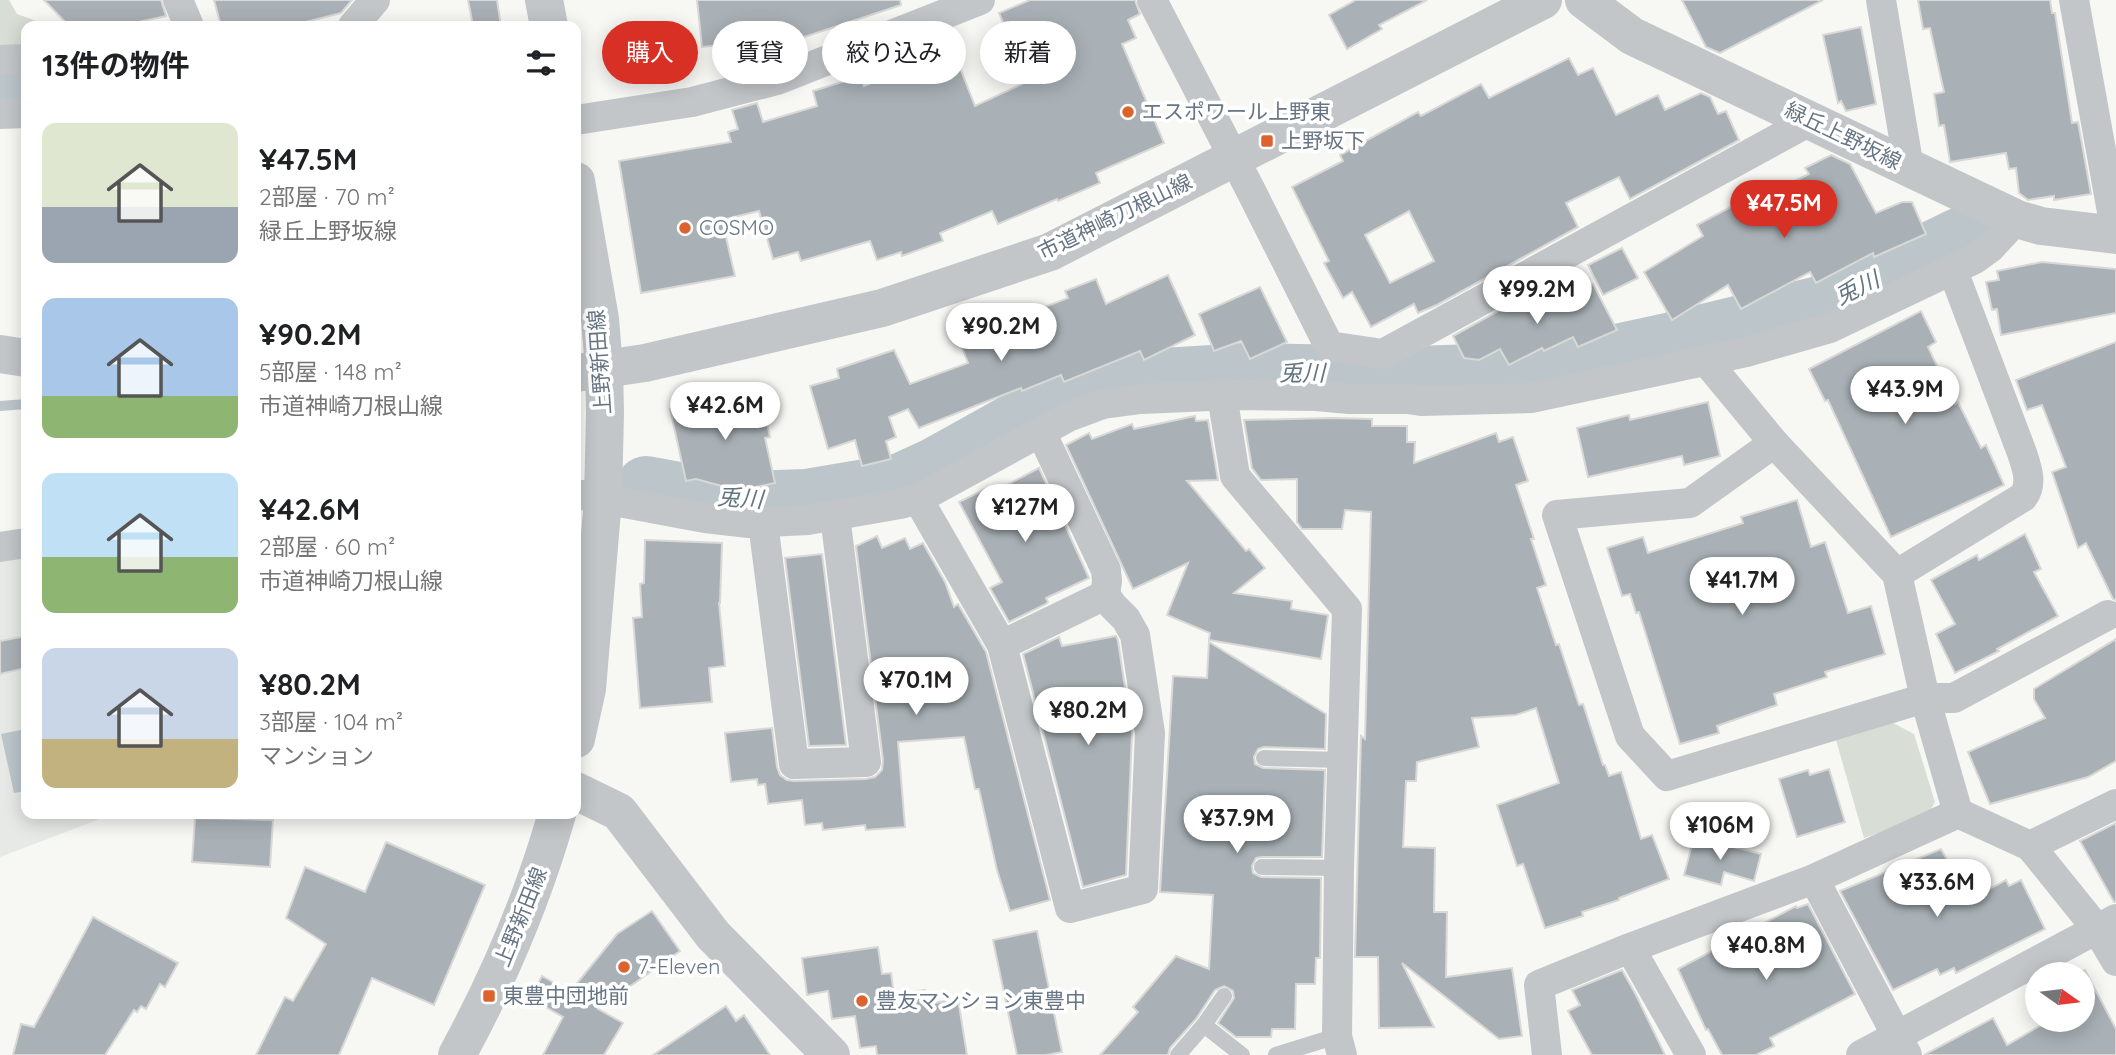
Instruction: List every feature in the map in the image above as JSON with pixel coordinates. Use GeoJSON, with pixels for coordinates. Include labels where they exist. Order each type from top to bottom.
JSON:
{"type":"FeatureCollection","features":[{"type":"Feature","properties":{"kind":"street"},"geometry":{"type":"LineString","coordinates":[[178,0],[187,21]]}},
{"type":"Feature","properties":{"kind":"street"},"geometry":{"type":"LineString","coordinates":[[357,21],[375,0]]}},
{"type":"Feature","properties":{"kind":"street"},"geometry":{"type":"LineString","coordinates":[[544,0],[547,21]]}},
{"type":"Feature","properties":{"kind":"street"},"geometry":{"type":"LineString","coordinates":[[581,119],[692,102],[777,80],[980,0]]}},
{"type":"Feature","properties":{"kind":"street"},"geometry":{"type":"LineString","coordinates":[[1152,0],[1329,346],[1383,354],[1810,121]]}},
{"type":"Feature","properties":{"kind":"street","name":"市道神崎刀根山線"},"geometry":{"type":"LineString","coordinates":[[590,371],[645,363],[882,308],[1051,252],[1543,0]]}},
{"type":"Feature","properties":{"kind":"street","name":"緑丘上野坂線"},"geometry":{"type":"LineString","coordinates":[[1584,0],[1632,36],[2017,219],[2040,226],[2116,234]]}},
{"type":"Feature","properties":{"kind":"street"},"geometry":{"type":"LineString","coordinates":[[1881,0],[1909,168]]}},
{"type":"Feature","properties":{"kind":"street"},"geometry":{"type":"LineString","coordinates":[[2074,0],[2116,234]]}},
{"type":"Feature","properties":{"kind":"street"},"geometry":{"type":"LineString","coordinates":[[0,60],[21,60]]}},
{"type":"Feature","properties":{"kind":"street"},"geometry":{"type":"LineString","coordinates":[[0,114],[21,113]]}},
{"type":"Feature","properties":{"kind":"street","name":"上野新田線"},"geometry":{"type":"LineString","coordinates":[[581,210],[600,319],[590,371],[604,461],[590,496]]}},
{"type":"Feature","properties":{"kind":"street"},"geometry":{"type":"LineString","coordinates":[[581,717],[587,690],[590,496],[725,521],[763,523],[808,520],[918,499],[1077,413],[1103,404],[1222,395],[1421,401],[1531,398],[1707,362],[1820,332],[1953,271],[1990,248],[2017,219]]}},
{"type":"Feature","properties":{"kind":"street"},"geometry":{"type":"LineString","coordinates":[[1897,574],[2023,497],[2028,489],[2025,463],[1953,271]]}},
{"type":"Feature","properties":{"kind":"street"},"geometry":{"type":"LineString","coordinates":[[0,354],[21,357]]}},
{"type":"Feature","properties":{"kind":"street"},"geometry":{"type":"LineString","coordinates":[[1707,362],[1774,443],[1897,574],[1925,698],[1958,813]]}},
{"type":"Feature","properties":{"kind":"street"},"geometry":{"type":"LineString","coordinates":[[1222,395],[1235,476],[1348,609],[1339,868],[1339,1046]]}},
{"type":"Feature","properties":{"kind":"street"},"geometry":{"type":"LineString","coordinates":[[918,499],[1002,645],[1070,908],[1143,889],[1150,733],[1135,635],[1126,619],[1105,595],[1106,570],[1041,432]]}},
{"type":"Feature","properties":{"kind":"street"},"geometry":{"type":"LineString","coordinates":[[1774,443],[1690,503],[1557,515],[1630,736],[1667,776],[1925,698],[1954,698],[2108,615]]}},
{"type":"Feature","properties":{"kind":"street"},"geometry":{"type":"LineString","coordinates":[[763,523],[794,764],[866,762],[835,516]]}},
{"type":"Feature","properties":{"kind":"street"},"geometry":{"type":"LineString","coordinates":[[0,547],[21,544]]}},
{"type":"Feature","properties":{"kind":"street"},"geometry":{"type":"LineString","coordinates":[[1002,645],[1105,595]]}},
{"type":"Feature","properties":{"kind":"street"},"geometry":{"type":"LineString","coordinates":[[581,793],[619,812],[713,935],[831,1055]]}},
{"type":"Feature","properties":{"kind":"street"},"geometry":{"type":"LineString","coordinates":[[2030,846],[2116,804]]}},
{"type":"Feature","properties":{"kind":"street"},"geometry":{"type":"LineString","coordinates":[[1547,1055],[1539,985],[1814,879],[1958,813],[2030,846],[2106,924],[2116,961]]}},
{"type":"Feature","properties":{"kind":"street","name":"上野新田線"},"geometry":{"type":"LineString","coordinates":[[457,1055],[489,996],[543,863],[556,819]]}},
{"type":"Feature","properties":{"kind":"street"},"geometry":{"type":"LineString","coordinates":[[1814,879],[1901,1046]]}},
{"type":"Feature","properties":{"kind":"street"},"geometry":{"type":"LineString","coordinates":[[1861,1055],[1901,1046],[2106,924]]}},
{"type":"Feature","properties":{"kind":"street"},"geometry":{"type":"LineString","coordinates":[[1630,948],[1691,1055]]}},
{"type":"Feature","properties":{"kind":"lane"},"geometry":{"type":"LineString","coordinates":[[1264,758],[1343,760]]}},
{"type":"Feature","properties":{"kind":"lane"},"geometry":{"type":"LineString","coordinates":[[1262,867],[1339,868]]}},
{"type":"Feature","properties":{"kind":"lane"},"geometry":{"type":"LineString","coordinates":[[1178,1055],[1205,1025],[1224,996]]}},
{"type":"Feature","properties":{"kind":"lane"},"geometry":{"type":"LineString","coordinates":[[1205,1025],[1242,1055]]}},
{"type":"Feature","properties":{"kind":"lane"},"geometry":{"type":"LineString","coordinates":[[1276,1055],[1339,1046]]}},
{"type":"Feature","properties":{"kind":"shaded area"},"geometry":{"type":"Polygon","coordinates":[[[0,0],[9,0],[17,14],[36,21],[21,21],[21,51],[0,52],[0,0]]]}},
{"type":"Feature","properties":{"kind":"shaded area"},"geometry":{"type":"Polygon","coordinates":[[[21,558],[21,819],[100,819],[0,857],[0,562],[21,558]]]}},
{"type":"Feature","properties":{"kind":"shaded area"},"geometry":{"type":"Polygon","coordinates":[[[1893,723],[1914,734],[1935,802],[1926,817],[1864,838],[1836,740],[1893,723]]]}},
{"type":"Feature","properties":{"kind":"shaded area"},"geometry":{"type":"Polygon","coordinates":[[[21,730],[21,792],[14,793],[1,734],[21,730]]]}},
{"type":"Feature","properties":{"kind":"building"},"geometry":{"type":"Polygon","coordinates":[[[44,0],[161,0],[166,16],[144,21],[64,21],[44,0]]]}},
{"type":"Feature","properties":{"kind":"building"},"geometry":{"type":"Polygon","coordinates":[[[214,0],[352,0],[341,13],[310,21],[220,21],[214,0]]]}},
{"type":"Feature","properties":{"kind":"building"},"geometry":{"type":"Polygon","coordinates":[[[468,0],[497,0],[500,21],[472,21],[468,0]]]}},
{"type":"Feature","properties":{"kind":"building"},"geometry":{"type":"Polygon","coordinates":[[[697,0],[900,0],[901,5],[853,21],[822,21],[822,31],[808,36],[808,21],[712,21],[712,46],[702,47],[697,0]]]}},
{"type":"Feature","properties":{"kind":"building"},"geometry":{"type":"Polygon","coordinates":[[[1030,0],[1135,0],[1140,14],[1128,20],[1136,38],[1122,44],[1164,143],[1096,173],[1100,183],[998,224],[992,211],[940,233],[943,241],[902,256],[901,252],[877,260],[870,241],[801,261],[798,252],[773,259],[759,211],[722,220],[735,276],[641,293],[619,161],[731,142],[728,132],[738,129],[732,110],[757,103],[763,122],[817,106],[813,91],[835,84],[864,86],[966,83],[975,106],[1022,84],[1076,84],[1076,21],[1002,21],[999,13],[1030,0]]]}},
{"type":"Feature","properties":{"kind":"building"},"geometry":{"type":"Polygon","coordinates":[[[1356,0],[1427,0],[1379,25],[1382,29],[1347,49],[1329,15],[1356,0]]]}},
{"type":"Feature","properties":{"kind":"building"},"geometry":{"type":"Polygon","coordinates":[[[1682,0],[1823,0],[1720,53],[1706,47],[1682,0]]]}},
{"type":"Feature","properties":{"kind":"building"},"geometry":{"type":"Polygon","coordinates":[[[1918,0],[2050,0],[2052,13],[2055,13],[2072,123],[2078,122],[2091,194],[2054,200],[2054,196],[2028,200],[2019,193],[2016,168],[2009,169],[2006,153],[1950,162],[1944,125],[1939,126],[1934,94],[1944,92],[1930,28],[1923,29],[1918,0]]]}},
{"type":"Feature","properties":{"kind":"building"},"geometry":{"type":"Polygon","coordinates":[[[1861,27],[1876,104],[1846,111],[1841,101],[1838,103],[1823,35],[1861,27]]]}},
{"type":"Feature","properties":{"kind":"building"},"geometry":{"type":"Polygon","coordinates":[[[1569,58],[1578,75],[1593,68],[1616,115],[1658,95],[1665,110],[1701,93],[1710,97],[1718,114],[1726,111],[1739,140],[1630,199],[1619,177],[1566,203],[1578,227],[1437,305],[1418,313],[1414,304],[1371,327],[1352,292],[1343,298],[1324,263],[1329,261],[1292,187],[1343,161],[1340,155],[1418,112],[1421,116],[1481,84],[1489,98],[1569,58]],[[1409,211],[1365,235],[1390,283],[1434,261],[1409,211]]]}},
{"type":"Feature","properties":{"kind":"building"},"geometry":{"type":"Polygon","coordinates":[[[1831,155],[1850,164],[1876,213],[1902,202],[1912,202],[1926,234],[1874,257],[1873,253],[1816,283],[1810,272],[1741,309],[1728,285],[1672,320],[1644,272],[1703,236],[1697,225],[1751,196],[1754,201],[1809,174],[1805,168],[1831,155]]]}},
{"type":"Feature","properties":{"kind":"building"},"geometry":{"type":"Polygon","coordinates":[[[1622,248],[1638,278],[1603,295],[1588,265],[1622,248]]]}},
{"type":"Feature","properties":{"kind":"building"},"geometry":{"type":"Polygon","coordinates":[[[2042,262],[2116,269],[2116,313],[2001,335],[1997,309],[1992,310],[1986,282],[1999,280],[1997,271],[2042,262]]]}},
{"type":"Feature","properties":{"kind":"building"},"geometry":{"type":"Polygon","coordinates":[[[1168,275],[1195,335],[1144,360],[1140,351],[1064,382],[1061,375],[919,428],[908,409],[889,417],[896,437],[886,441],[891,459],[862,466],[855,440],[828,449],[810,386],[839,378],[837,369],[894,350],[910,384],[968,363],[959,340],[1068,298],[1065,291],[1096,279],[1106,304],[1168,275]]]}},
{"type":"Feature","properties":{"kind":"building"},"geometry":{"type":"Polygon","coordinates":[[[1593,284],[1617,330],[1578,347],[1573,337],[1544,351],[1542,348],[1509,365],[1500,349],[1479,360],[1464,358],[1453,336],[1540,288],[1548,306],[1593,284]]]}},
{"type":"Feature","properties":{"kind":"building"},"geometry":{"type":"Polygon","coordinates":[[[1260,287],[1287,342],[1250,359],[1241,341],[1214,351],[1199,314],[1260,287]]]}},
{"type":"Feature","properties":{"kind":"building"},"geometry":{"type":"Polygon","coordinates":[[[1921,311],[1936,342],[1928,347],[1955,404],[1958,402],[1981,448],[1986,445],[2004,485],[1891,537],[1828,400],[1825,401],[1809,369],[1921,311]]]}},
{"type":"Feature","properties":{"kind":"building"},"geometry":{"type":"Polygon","coordinates":[[[2116,342],[2116,600],[2113,599],[2086,543],[2078,548],[2052,472],[2066,467],[2042,405],[2027,410],[2016,380],[2116,342]]]}},
{"type":"Feature","properties":{"kind":"building"},"geometry":{"type":"Polygon","coordinates":[[[760,392],[770,437],[765,438],[775,483],[724,494],[722,486],[696,479],[686,481],[670,409],[760,392]]]}},
{"type":"Feature","properties":{"kind":"building"},"geometry":{"type":"Polygon","coordinates":[[[1708,402],[1720,456],[1684,465],[1682,456],[1588,477],[1577,428],[1629,415],[1630,420],[1708,402]]]}},
{"type":"Feature","properties":{"kind":"building"},"geometry":{"type":"Polygon","coordinates":[[[1195,416],[1196,421],[1208,420],[1218,480],[1187,481],[1246,551],[1249,549],[1265,568],[1234,593],[1292,601],[1291,609],[1328,615],[1321,659],[1209,640],[1210,633],[1167,615],[1188,563],[1133,589],[1066,445],[1089,433],[1092,439],[1132,424],[1134,429],[1195,416]]]}},
{"type":"Feature","properties":{"kind":"building"},"geometry":{"type":"Polygon","coordinates":[[[1372,419],[1372,426],[1407,426],[1407,442],[1415,442],[1414,463],[1496,433],[1499,442],[1513,437],[1528,481],[1516,485],[1546,585],[1537,588],[1556,645],[1559,644],[1579,705],[1583,704],[1603,765],[1609,776],[1621,772],[1641,839],[1652,835],[1669,879],[1582,912],[1583,916],[1545,928],[1523,864],[1517,866],[1497,805],[1559,783],[1536,708],[1516,715],[1472,718],[1479,747],[1417,762],[1416,781],[1406,781],[1403,847],[1435,848],[1434,912],[1447,912],[1446,977],[1512,968],[1522,1036],[1499,1039],[1402,963],[1434,1027],[1379,1028],[1378,957],[1355,957],[1361,736],[1365,739],[1371,512],[1345,510],[1342,529],[1302,529],[1297,522],[1297,479],[1261,480],[1252,468],[1244,420],[1372,419]]]}},
{"type":"Feature","properties":{"kind":"building"},"geometry":{"type":"Polygon","coordinates":[[[1039,468],[1089,578],[1046,598],[1046,604],[1009,622],[990,588],[1002,582],[959,502],[987,488],[990,494],[1039,468]]]}},
{"type":"Feature","properties":{"kind":"building"},"geometry":{"type":"Polygon","coordinates":[[[1797,500],[1811,547],[1825,542],[1848,613],[1871,606],[1885,654],[1825,672],[1827,677],[1774,694],[1777,705],[1717,726],[1719,733],[1680,744],[1639,612],[1636,613],[1630,594],[1622,596],[1607,548],[1643,537],[1648,553],[1743,523],[1741,517],[1797,500]]]}},
{"type":"Feature","properties":{"kind":"building"},"geometry":{"type":"Polygon","coordinates":[[[2025,534],[2041,569],[2034,572],[2058,616],[1955,673],[1936,634],[1955,624],[1931,580],[1977,555],[1979,560],[2025,534]]]}},
{"type":"Feature","properties":{"kind":"building"},"geometry":{"type":"Polygon","coordinates":[[[877,536],[882,548],[905,538],[910,549],[923,543],[945,582],[954,607],[958,604],[986,652],[1050,900],[1010,911],[997,870],[979,789],[975,789],[964,737],[898,742],[905,827],[866,830],[865,825],[823,830],[822,823],[805,825],[802,800],[768,804],[765,784],[758,785],[757,779],[731,782],[725,733],[772,728],[777,767],[780,775],[787,780],[866,779],[875,777],[882,770],[883,760],[856,546],[877,536]]]}},
{"type":"Feature","properties":{"kind":"building"},"geometry":{"type":"Polygon","coordinates":[[[645,540],[722,543],[719,603],[725,666],[709,668],[712,702],[640,708],[633,618],[642,617],[640,584],[644,583],[645,540]]]}},
{"type":"Feature","properties":{"kind":"building"},"geometry":{"type":"Polygon","coordinates":[[[822,554],[846,745],[809,746],[785,558],[822,554]]]}},
{"type":"Feature","properties":{"kind":"building"},"geometry":{"type":"Polygon","coordinates":[[[1116,636],[1132,734],[1126,875],[1083,887],[1023,654],[1059,637],[1062,646],[1116,636]]]}},
{"type":"Feature","properties":{"kind":"building"},"geometry":{"type":"Polygon","coordinates":[[[21,637],[21,669],[0,674],[0,641],[21,637]]]}},
{"type":"Feature","properties":{"kind":"building"},"geometry":{"type":"Polygon","coordinates":[[[2116,639],[2116,761],[2088,777],[1990,804],[1968,752],[2045,718],[2034,699],[2034,689],[2116,639]]]}},
{"type":"Feature","properties":{"kind":"building"},"geometry":{"type":"Polygon","coordinates":[[[1209,642],[1326,714],[1325,749],[1264,747],[1258,749],[1254,757],[1255,764],[1263,768],[1325,770],[1322,857],[1262,857],[1256,858],[1252,866],[1253,873],[1261,877],[1321,878],[1320,958],[1316,958],[1315,984],[1296,984],[1295,1029],[1272,1029],[1271,1037],[1236,1037],[1218,1023],[1234,998],[1233,991],[1224,986],[1215,990],[1196,1019],[1170,1048],[1168,1055],[1100,1055],[1138,1012],[1133,1007],[1176,956],[1209,969],[1213,895],[1160,892],[1173,676],[1207,678],[1209,642]]]}},
{"type":"Feature","properties":{"kind":"building"},"geometry":{"type":"Polygon","coordinates":[[[1829,769],[1845,822],[1797,837],[1779,779],[1808,770],[1810,775],[1829,769]]]}},
{"type":"Feature","properties":{"kind":"building"},"geometry":{"type":"Polygon","coordinates":[[[195,819],[273,820],[270,867],[192,862],[195,819]]]}},
{"type":"Feature","properties":{"kind":"building"},"geometry":{"type":"Polygon","coordinates":[[[2116,823],[2116,902],[2114,902],[2080,841],[2116,823]]]}},
{"type":"Feature","properties":{"kind":"building"},"geometry":{"type":"Polygon","coordinates":[[[1694,837],[1761,854],[1754,881],[1724,872],[1721,885],[1684,875],[1694,837]]]}},
{"type":"Feature","properties":{"kind":"building"},"geometry":{"type":"Polygon","coordinates":[[[386,842],[485,885],[434,1005],[372,978],[339,1055],[256,1055],[285,997],[293,1001],[326,944],[286,918],[305,867],[365,892],[386,842]]]}},
{"type":"Feature","properties":{"kind":"building"},"geometry":{"type":"Polygon","coordinates":[[[1941,849],[1970,900],[2006,880],[2009,886],[2021,880],[2045,929],[1956,973],[1954,968],[1940,975],[1937,969],[1893,990],[1840,891],[1941,849]]]}},
{"type":"Feature","properties":{"kind":"building"},"geometry":{"type":"Polygon","coordinates":[[[1808,904],[1855,994],[1770,1038],[1774,1046],[1756,1055],[1722,1055],[1708,1029],[1706,1030],[1678,969],[1796,906],[1797,908],[1808,904]]]}},
{"type":"Feature","properties":{"kind":"building"},"geometry":{"type":"Polygon","coordinates":[[[652,911],[680,951],[598,1009],[623,1023],[604,1055],[543,1055],[563,1017],[530,998],[542,976],[570,992],[617,934],[652,911]]]}},
{"type":"Feature","properties":{"kind":"building"},"geometry":{"type":"Polygon","coordinates":[[[93,917],[178,963],[165,987],[160,984],[146,1009],[141,1006],[137,1012],[134,1010],[105,1055],[13,1055],[21,1024],[34,1027],[93,917]]]}},
{"type":"Feature","properties":{"kind":"building"},"geometry":{"type":"Polygon","coordinates":[[[1037,931],[1062,1052],[1017,1055],[993,940],[1037,931]]]}},
{"type":"Feature","properties":{"kind":"building","name":"豊友マンション東豊中"},"geometry":{"type":"Polygon","coordinates":[[[878,947],[882,974],[891,973],[894,995],[925,990],[927,1004],[958,999],[967,1055],[877,1055],[876,1046],[860,1048],[855,1016],[832,1019],[828,991],[807,995],[802,958],[878,947]]]}},
{"type":"Feature","properties":{"kind":"building"},"geometry":{"type":"Polygon","coordinates":[[[1622,970],[1665,1055],[1592,1055],[1568,1011],[1580,1005],[1572,990],[1622,970]]]}},
{"type":"Feature","properties":{"kind":"building"},"geometry":{"type":"Polygon","coordinates":[[[2095,989],[2116,1029],[2116,1055],[1924,1055],[1993,1018],[2007,1045],[2029,1032],[2095,1032],[2095,989]]]}},
{"type":"Feature","properties":{"kind":"building"},"geometry":{"type":"Polygon","coordinates":[[[726,1006],[736,1021],[744,1015],[770,1055],[653,1055],[726,1006]]]}},
{"type":"Feature","properties":{"kind":"waterway","name":"兎川"},"geometry":{"type":"LineString","coordinates":[[0,90],[21,89]]}},
{"type":"Feature","properties":{"kind":"waterway","name":"兎川"},"geometry":{"type":"LineString","coordinates":[[646,486],[717,499],[747,501],[806,499],[901,483],[936,467],[1065,395],[1114,381],[1245,373],[1415,376],[1534,372],[1820,306],[1961,237]]}},
{"type":"Feature","properties":{"kind":"waterway"},"geometry":{"type":"LineString","coordinates":[[0,406],[21,404]]}},
{"type":"Feature","properties":{"kind":"place","name":"エスポワール上野東"},"geometry":{"type":"Point","coordinates":[1128,112]}},
{"type":"Feature","properties":{"kind":"place","name":"上野坂下"},"geometry":{"type":"Point","coordinates":[1267,141]}},
{"type":"Feature","properties":{"kind":"place","name":"COSMO"},"geometry":{"type":"Point","coordinates":[685,228]}},
{"type":"Feature","properties":{"kind":"place","name":"7-Eleven"},"geometry":{"type":"Point","coordinates":[624,967]}},
{"type":"Feature","properties":{"kind":"place","name":"東豊中団地前"},"geometry":{"type":"Point","coordinates":[489,996]}},
{"type":"Feature","properties":{"kind":"place","name":"豊友マンション東豊中"},"geometry":{"type":"Point","coordinates":[862,1001]}}]}
